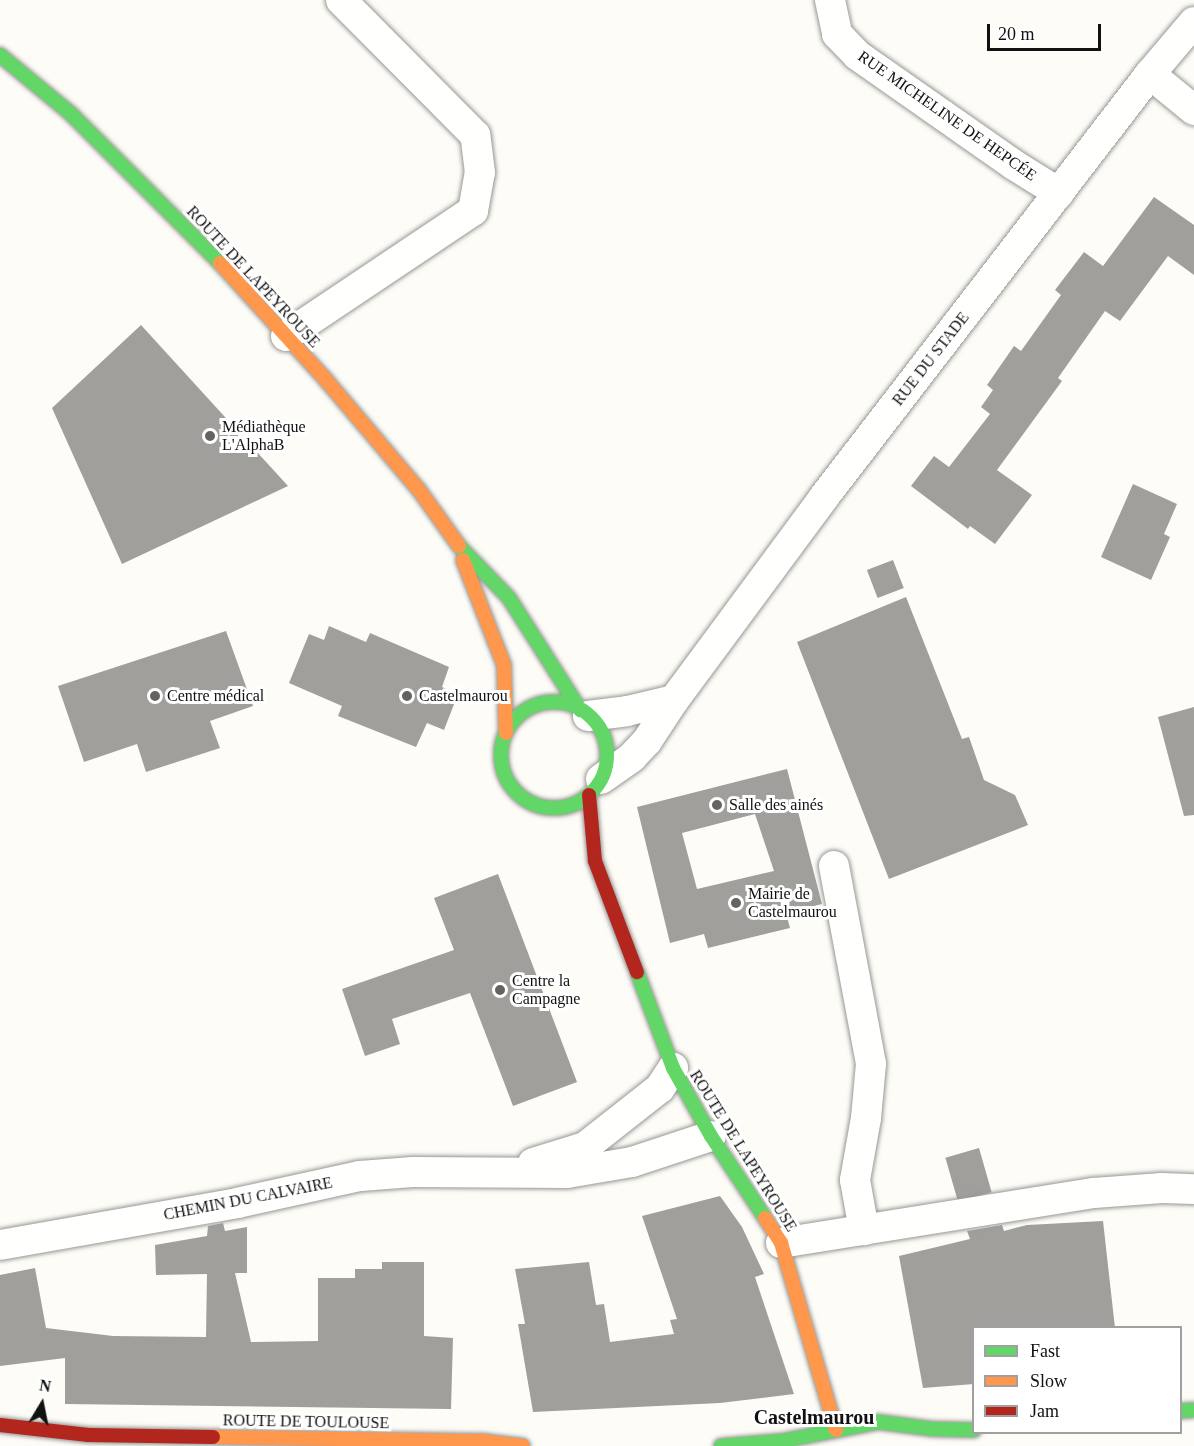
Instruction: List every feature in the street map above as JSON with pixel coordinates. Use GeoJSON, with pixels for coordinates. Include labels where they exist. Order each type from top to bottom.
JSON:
{"type":"FeatureCollection","features":[{"type":"Feature","properties":{"kind":"street"},"geometry":{"type":"LineString","coordinates":[[286,336],[472,211],[480,173],[475,135],[341,0]]}},
{"type":"Feature","properties":{"kind":"street","name":"RUE MICHELINE DE HEPCÉE"},"geometry":{"type":"LineString","coordinates":[[830,0],[837,34],[857,55],[1014,165],[1059,193]]}},
{"type":"Feature","properties":{"kind":"street","name":"RUE DU STADE"},"geometry":{"type":"LineString","coordinates":[[595,787],[632,757],[647,741],[674,700],[824,497],[1150,74],[1194,22]]}},
{"type":"Feature","properties":{"kind":"street","name":"ROUTE DE LAPEYROUSE"},"geometry":{"type":"LineString","coordinates":[[0,55],[100,142],[207,248],[286,336],[419,490],[457,544],[509,598],[584,712]]}},
{"type":"Feature","properties":{"kind":"street"},"geometry":{"type":"LineString","coordinates":[[1150,74],[1194,110]]}},
{"type":"Feature","properties":{"kind":"street","name":"ROUTE DE LAPEYROUSE"},"geometry":{"type":"LineString","coordinates":[[457,544],[504,665],[507,697],[506,733]]}},
{"type":"Feature","properties":{"kind":"street"},"geometry":{"type":"LineString","coordinates":[[550,819],[535,805],[520,796],[504,773],[501,759],[506,733],[515,719],[529,708],[555,703],[584,712],[627,711],[674,700]]}},
{"type":"Feature","properties":{"kind":"street"},"geometry":{"type":"LineString","coordinates":[[535,805],[563,807],[577,803],[595,787],[606,766],[604,738],[584,712]]}},
{"type":"Feature","properties":{"kind":"street","name":"ROUTE DE LAPEYROUSE"},"geometry":{"type":"LineString","coordinates":[[595,787],[595,861],[673,1068],[711,1136],[781,1243],[836,1430]]}},
{"type":"Feature","properties":{"kind":"street","name":"ROUTE DE LAPEYROUSE"},"geometry":{"type":"LineString","coordinates":[[580,846],[595,861]]}},
{"type":"Feature","properties":{"kind":"street"},"geometry":{"type":"LineString","coordinates":[[834,866],[871,1064],[866,1118],[855,1180],[864,1230]]}},
{"type":"Feature","properties":{"kind":"street","name":"CHEMIN DU CALVAIRE"},"geometry":{"type":"LineString","coordinates":[[498,1173],[585,1147],[660,1088],[673,1068]]}},
{"type":"Feature","properties":{"kind":"street","name":"CHEMIN DU CALVAIRE"},"geometry":{"type":"LineString","coordinates":[[0,1245],[237,1203],[360,1176],[413,1172],[567,1173],[632,1162],[711,1136]]}},
{"type":"Feature","properties":{"kind":"street"},"geometry":{"type":"LineString","coordinates":[[781,1243],[1094,1193],[1162,1188],[1194,1189]]}},
{"type":"Feature","properties":{"kind":"street"},"geometry":{"type":"LineString","coordinates":[[722,1446],[782,1444],[879,1422],[932,1429],[972,1430]]}},
{"type":"Feature","properties":{"kind":"street","name":"ROUTE DE TOULOUSE"},"geometry":{"type":"LineString","coordinates":[[0,1425],[89,1441]]}},
{"type":"Feature","properties":{"kind":"street","name":"ROUTE DE TOULOUSE"},"geometry":{"type":"LineString","coordinates":[[22,1442],[482,1441],[523,1446]]}},
{"type":"Feature","properties":{"kind":"building"},"geometry":{"type":"Polygon","coordinates":[[[1154,197],[1194,225],[1194,275],[1168,256],[1120,321],[1105,311],[1058,378],[1062,381],[997,470],[1032,495],[995,544],[970,526],[968,529],[911,486],[934,456],[949,467],[990,414],[981,407],[993,390],[987,385],[1014,346],[1021,351],[1061,295],[1055,290],[1084,252],[1103,266],[1154,197]]]}},
{"type":"Feature","properties":{"kind":"building","name":"Médiathèque L'AlphaB"},"geometry":{"type":"Polygon","coordinates":[[[141,325],[288,486],[122,564],[52,408],[141,325]]]}},
{"type":"Feature","properties":{"kind":"building"},"geometry":{"type":"Polygon","coordinates":[[[1133,484],[1177,504],[1164,534],[1170,537],[1151,580],[1101,557],[1133,484]]]}},
{"type":"Feature","properties":{"kind":"building"},"geometry":{"type":"Polygon","coordinates":[[[893,560],[904,588],[878,598],[867,570],[893,560]]]}},
{"type":"Feature","properties":{"kind":"building"},"geometry":{"type":"Polygon","coordinates":[[[906,597],[962,739],[969,737],[984,780],[1015,795],[1028,825],[889,879],[797,642],[906,597]]]}},
{"type":"Feature","properties":{"kind":"building"},"geometry":{"type":"Polygon","coordinates":[[[329,626],[366,642],[370,633],[449,667],[442,687],[458,694],[444,730],[427,723],[416,747],[338,716],[342,706],[289,683],[309,634],[324,640],[329,626]]]}},
{"type":"Feature","properties":{"kind":"building","name":"Centre médical"},"geometry":{"type":"Polygon","coordinates":[[[226,631],[253,706],[210,721],[220,748],[146,772],[137,744],[84,762],[58,686],[226,631]]]}},
{"type":"Feature","properties":{"kind":"building"},"geometry":{"type":"Polygon","coordinates":[[[1194,707],[1194,815],[1184,816],[1158,717],[1194,707]]]}},
{"type":"Feature","properties":{"kind":"building"},"geometry":{"type":"Polygon","coordinates":[[[787,769],[822,904],[786,913],[790,928],[708,948],[704,934],[670,943],[637,807],[787,769]],[[755,814],[682,833],[697,889],[774,871],[755,814]]]}},
{"type":"Feature","properties":{"kind":"building"},"geometry":{"type":"Polygon","coordinates":[[[498,874],[577,1082],[513,1106],[470,993],[392,1019],[400,1044],[365,1056],[342,989],[454,950],[434,898],[498,874]]]}},
{"type":"Feature","properties":{"kind":"building"},"geometry":{"type":"Polygon","coordinates":[[[979,1148],[992,1192],[958,1202],[945,1158],[979,1148]]]}},
{"type":"Feature","properties":{"kind":"building"},"geometry":{"type":"Polygon","coordinates":[[[720,1196],[742,1227],[764,1274],[755,1277],[794,1394],[720,1403],[533,1412],[518,1324],[525,1324],[515,1269],[589,1262],[596,1305],[604,1304],[610,1342],[674,1334],[670,1320],[677,1319],[642,1216],[720,1196]]]}},
{"type":"Feature","properties":{"kind":"building"},"geometry":{"type":"Polygon","coordinates":[[[1103,1221],[1115,1326],[972,1326],[972,1384],[923,1388],[899,1256],[970,1239],[967,1231],[1002,1225],[1004,1231],[1027,1225],[1103,1221]]]}},
{"type":"Feature","properties":{"kind":"building"},"geometry":{"type":"Polygon","coordinates":[[[223,1223],[225,1231],[247,1227],[247,1273],[235,1273],[251,1342],[318,1341],[318,1278],[355,1278],[355,1269],[382,1269],[382,1262],[424,1262],[424,1336],[453,1338],[451,1409],[65,1404],[65,1358],[0,1366],[0,1275],[35,1268],[46,1328],[113,1336],[206,1337],[207,1274],[156,1275],[155,1245],[207,1236],[208,1226],[223,1223]]]}},
{"type":"Feature","properties":{"kind":"traffic: fast"},"geometry":{"type":"LineString","coordinates":[[0,55],[71,114],[220,263]]}},
{"type":"Feature","properties":{"kind":"traffic: fast"},"geometry":{"type":"LineString","coordinates":[[459,546],[509,598],[580,710]]}},
{"type":"Feature","properties":{"kind":"traffic: fast"},"geometry":{"type":"LineString","coordinates":[[554,702],[574,706],[591,718],[603,735],[607,755],[603,775],[591,792],[574,804],[554,808],[534,804],[517,792],[505,775],[501,755],[505,735],[517,718],[534,706],[554,702]]}},
{"type":"Feature","properties":{"kind":"traffic: fast"},"geometry":{"type":"LineString","coordinates":[[637,972],[673,1068],[711,1136],[765,1218]]}},
{"type":"Feature","properties":{"kind":"traffic: fast"},"geometry":{"type":"LineString","coordinates":[[1182,1411],[1194,1410]]}},
{"type":"Feature","properties":{"kind":"traffic: fast"},"geometry":{"type":"LineString","coordinates":[[721,1446],[782,1441],[879,1422],[932,1429],[972,1430]]}},
{"type":"Feature","properties":{"kind":"traffic: slow"},"geometry":{"type":"LineString","coordinates":[[220,263],[326,380],[419,490],[459,546]]}},
{"type":"Feature","properties":{"kind":"traffic: slow"},"geometry":{"type":"LineString","coordinates":[[463,560],[504,665],[506,733]]}},
{"type":"Feature","properties":{"kind":"traffic: slow"},"geometry":{"type":"LineString","coordinates":[[765,1218],[781,1243],[836,1430]]}},
{"type":"Feature","properties":{"kind":"traffic: slow"},"geometry":{"type":"LineString","coordinates":[[213,1437],[482,1441],[523,1446]]}},
{"type":"Feature","properties":{"kind":"traffic: jam"},"geometry":{"type":"LineString","coordinates":[[589,795],[595,861],[637,972]]}},
{"type":"Feature","properties":{"kind":"traffic: jam"},"geometry":{"type":"LineString","coordinates":[[0,1425],[88,1435],[213,1437]]}},
{"type":"Feature","properties":{"kind":"place","name":"Médiathèque L'AlphaB"},"geometry":{"type":"Point","coordinates":[210,436]}},
{"type":"Feature","properties":{"kind":"place","name":"Centre médical"},"geometry":{"type":"Point","coordinates":[155,696]}},
{"type":"Feature","properties":{"kind":"place","name":"Castelmaurou"},"geometry":{"type":"Point","coordinates":[407,696]}},
{"type":"Feature","properties":{"kind":"place","name":"Salle des ainés"},"geometry":{"type":"Point","coordinates":[717,805]}},
{"type":"Feature","properties":{"kind":"place","name":"Mairie de Castelmaurou"},"geometry":{"type":"Point","coordinates":[736,903]}},
{"type":"Feature","properties":{"kind":"place","name":"Centre la Campagne"},"geometry":{"type":"Point","coordinates":[500,990]}},
{"type":"Feature","properties":{"kind":"district","name":"Castelmaurou"},"geometry":{"type":"Point","coordinates":[814,1417]}}]}
